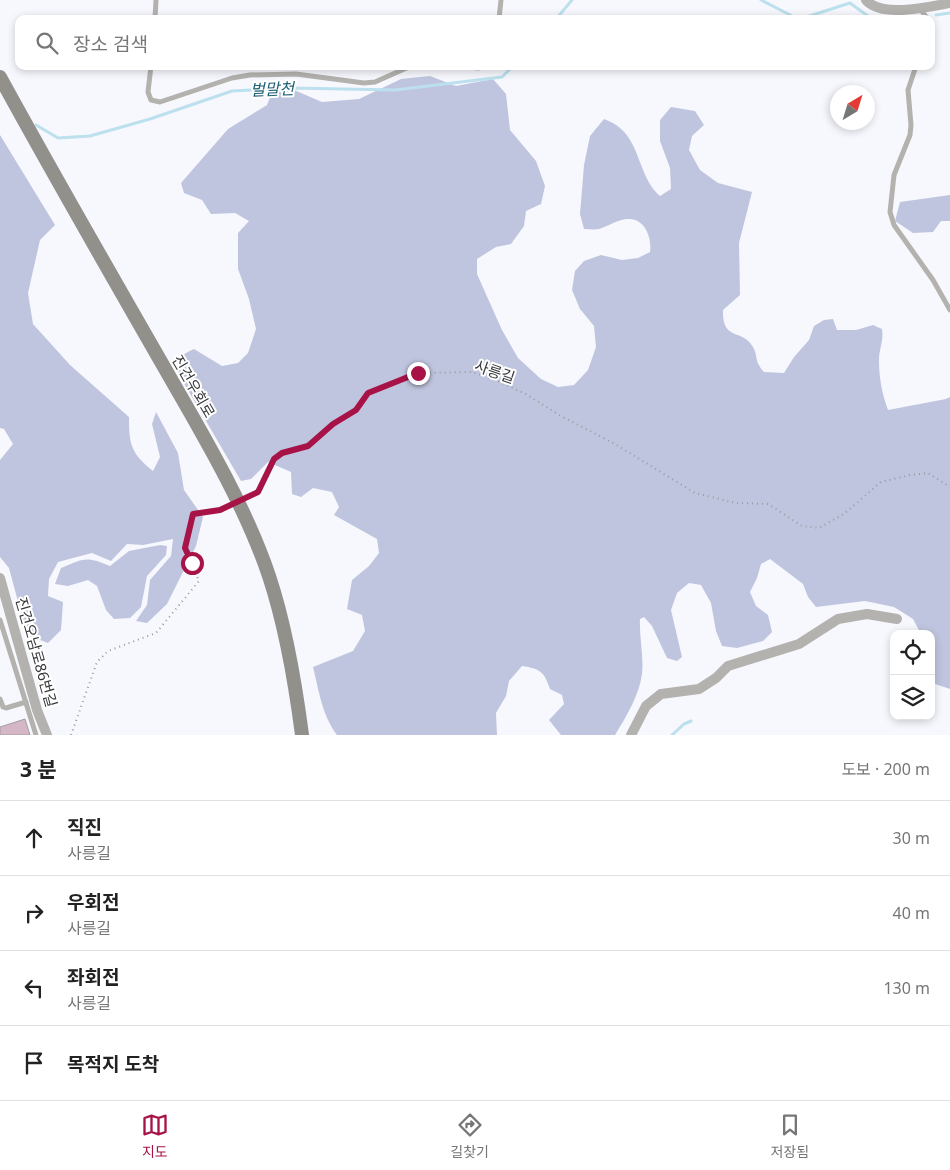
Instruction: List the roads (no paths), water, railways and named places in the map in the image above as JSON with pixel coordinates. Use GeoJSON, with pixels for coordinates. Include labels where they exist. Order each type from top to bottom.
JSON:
{"type":"FeatureCollection","features":[{"type":"Feature","properties":{"kind":"main road","name":"진건우회로"},"geometry":{"type":"LineString","coordinates":[[0,76],[203,436],[248,524],[269,576],[279,612],[289,654],[302,735]]}},
{"type":"Feature","properties":{"kind":"street"},"geometry":{"type":"LineString","coordinates":[[866,0],[870,5],[887,10],[920,8],[950,3]]}},
{"type":"Feature","properties":{"kind":"street","name":"진건오남로86번길"},"geometry":{"type":"LineString","coordinates":[[0,578],[37,710],[47,735]]}},
{"type":"Feature","properties":{"kind":"street"},"geometry":{"type":"LineString","coordinates":[[631,735],[646,706],[661,694],[699,689],[716,678],[728,666],[799,644],[838,618],[868,614],[897,619]]}},
{"type":"Feature","properties":{"kind":"lane"},"geometry":{"type":"LineString","coordinates":[[155,15],[156,0]]}},
{"type":"Feature","properties":{"kind":"lane"},"geometry":{"type":"LineString","coordinates":[[499,15],[501,0]]}},
{"type":"Feature","properties":{"kind":"lane"},"geometry":{"type":"LineString","coordinates":[[920,8],[925,15]]}},
{"type":"Feature","properties":{"kind":"lane"},"geometry":{"type":"LineString","coordinates":[[151,70],[148,92],[151,100],[160,102],[241,76],[296,74],[364,83],[375,82],[402,70]]}},
{"type":"Feature","properties":{"kind":"lane"},"geometry":{"type":"LineString","coordinates":[[915,70],[908,90],[910,135],[894,174],[890,212],[894,225],[933,280],[950,310]]}},
{"type":"Feature","properties":{"kind":"lane"},"geometry":{"type":"LineString","coordinates":[[0,620],[36,735]]}},
{"type":"Feature","properties":{"kind":"lane"},"geometry":{"type":"LineString","coordinates":[[0,646],[8,643]]}},
{"type":"Feature","properties":{"kind":"lane"},"geometry":{"type":"LineString","coordinates":[[0,698],[3,706],[6,708],[26,702]]}},
{"type":"Feature","properties":{"kind":"waterway","name":"벌말천"},"geometry":{"type":"LineString","coordinates":[[559,15],[572,0]]}},
{"type":"Feature","properties":{"kind":"waterway","name":"벌말천"},"geometry":{"type":"LineString","coordinates":[[761,0],[790,15]]}},
{"type":"Feature","properties":{"kind":"waterway","name":"벌말천"},"geometry":{"type":"LineString","coordinates":[[812,15],[850,3],[866,15]]}},
{"type":"Feature","properties":{"kind":"waterway","name":"벌말천"},"geometry":{"type":"LineString","coordinates":[[936,15],[950,13]]}},
{"type":"Feature","properties":{"kind":"waterway","name":"벌말천"},"geometry":{"type":"LineString","coordinates":[[36,125],[58,138],[90,136],[150,119],[232,91],[292,88],[395,90],[502,77],[509,70]]}},
{"type":"Feature","properties":{"kind":"waterway"},"geometry":{"type":"LineString","coordinates":[[672,735],[684,724],[691,721]]}}]}
